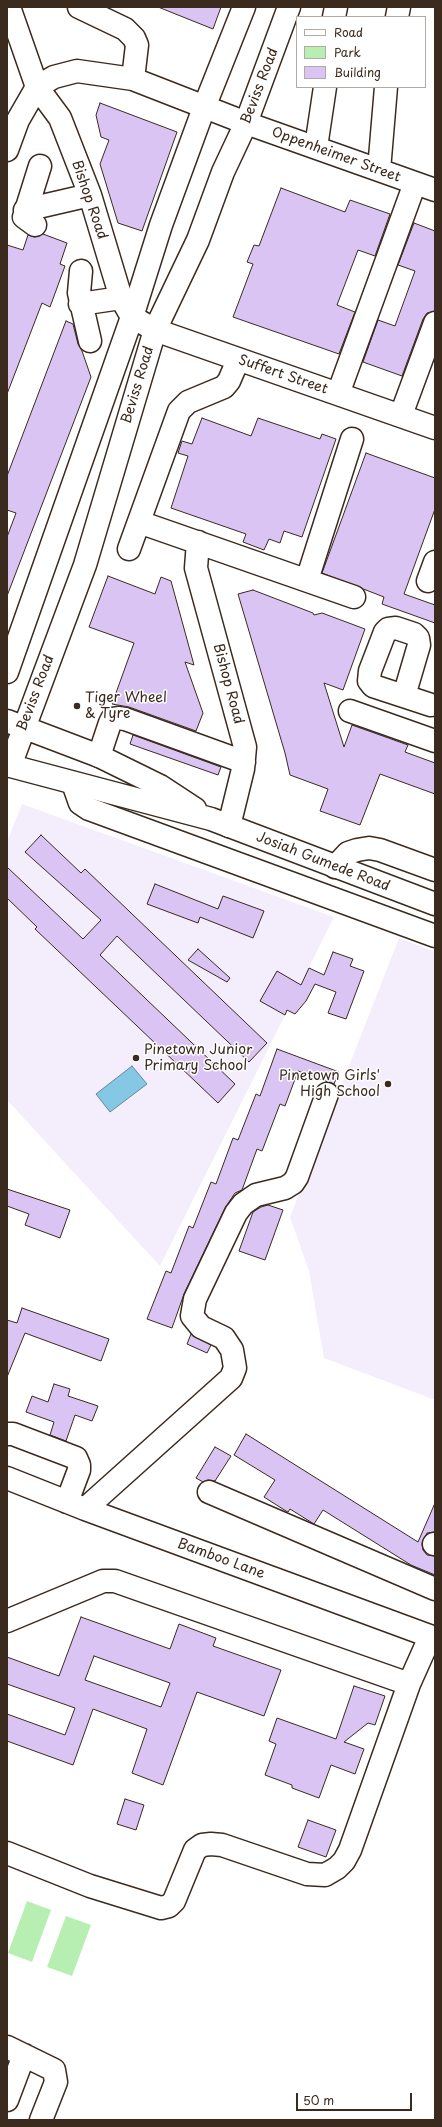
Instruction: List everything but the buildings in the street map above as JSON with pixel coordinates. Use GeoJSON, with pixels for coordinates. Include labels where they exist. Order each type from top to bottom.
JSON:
{"type":"FeatureCollection","features":[{"type":"Feature","properties":{"kind":"main road"},"geometry":{"type":"LineString","coordinates":[[79,7],[125,29],[134,38],[136,45],[133,79]]}},
{"type":"Feature","properties":{"kind":"main road","name":"Beviss Road"},"geometry":{"type":"LineString","coordinates":[[7,672],[132,317],[161,225],[204,105],[244,7]]}},
{"type":"Feature","properties":{"kind":"main road","name":"Beviss Road"},"geometry":{"type":"LineString","coordinates":[[9,761],[15,724],[85,565],[155,330],[198,240],[223,172],[246,123],[288,7]]}},
{"type":"Feature","properties":{"kind":"main road","name":"Bishop Road"},"geometry":{"type":"LineString","coordinates":[[15,9],[90,195],[121,298],[132,317]]}},
{"type":"Feature","properties":{"kind":"main road","name":"Oppenheimer Street"},"geometry":{"type":"LineString","coordinates":[[45,82],[77,71],[133,79],[204,105],[246,123],[425,187]]}},
{"type":"Feature","properties":{"kind":"main road"},"geometry":{"type":"LineString","coordinates":[[7,150],[12,118],[45,82]]}},
{"type":"Feature","properties":{"kind":"main road"},"geometry":{"type":"LineString","coordinates":[[316,147],[325,88]]}},
{"type":"Feature","properties":{"kind":"main road"},"geometry":{"type":"LineString","coordinates":[[379,170],[386,88]]}},
{"type":"Feature","properties":{"kind":"main road"},"geometry":{"type":"LineString","coordinates":[[40,166],[30,217],[90,195]]}},
{"type":"Feature","properties":{"kind":"main road"},"geometry":{"type":"LineString","coordinates":[[338,394],[425,187]]}},
{"type":"Feature","properties":{"kind":"main road"},"geometry":{"type":"LineString","coordinates":[[81,271],[79,294],[80,304],[90,341]]}},
{"type":"Feature","properties":{"kind":"main road"},"geometry":{"type":"LineString","coordinates":[[80,304],[121,298]]}},
{"type":"Feature","properties":{"kind":"main road","name":"Suffert Street"},"geometry":{"type":"LineString","coordinates":[[132,317],[155,330],[435,428]]}},
{"type":"Feature","properties":{"kind":"main road"},"geometry":{"type":"LineString","coordinates":[[401,415],[435,323]]}},
{"type":"Feature","properties":{"kind":"main road"},"geometry":{"type":"LineString","coordinates":[[129,549],[179,411],[188,402],[224,387],[229,382],[238,360]]}},
{"type":"Feature","properties":{"kind":"main road"},"geometry":{"type":"LineString","coordinates":[[307,580],[352,439]]}},
{"type":"Feature","properties":{"kind":"main road"},"geometry":{"type":"LineString","coordinates":[[139,522],[354,596]]}},
{"type":"Feature","properties":{"kind":"main road","name":"Bishop Road"},"geometry":{"type":"LineString","coordinates":[[198,542],[196,568],[246,747],[244,762],[220,823]]}},
{"type":"Feature","properties":{"kind":"main road"},"geometry":{"type":"LineString","coordinates":[[350,712],[428,738],[433,700],[404,696]]}},
{"type":"Feature","properties":{"kind":"main road"},"geometry":{"type":"LineString","coordinates":[[99,756],[110,723],[112,719],[118,718],[125,719],[244,762]]}},
{"type":"Feature","properties":{"kind":"main road","name":"Josiah Gumede Road"},"geometry":{"type":"LineString","coordinates":[[15,724],[99,756],[160,786],[220,823]]}},
{"type":"Feature","properties":{"kind":"main road","name":"Josiah Gumede Road"},"geometry":{"type":"LineString","coordinates":[[9,761],[73,783],[220,823],[335,868],[435,904]]}},
{"type":"Feature","properties":{"kind":"main road"},"geometry":{"type":"LineString","coordinates":[[73,783],[80,803],[89,809],[435,936]]}},
{"type":"Feature","properties":{"kind":"main road"},"geometry":{"type":"LineString","coordinates":[[335,868],[348,853],[369,848],[380,850],[435,870]]}},
{"type":"Feature","properties":{"kind":"main road"},"geometry":{"type":"LineString","coordinates":[[76,1505],[231,1378],[235,1368],[232,1350],[224,1338],[200,1327],[192,1316],[195,1299],[236,1213],[243,1204],[256,1195],[285,1188],[293,1183],[297,1177],[327,1094]]}},
{"type":"Feature","properties":{"kind":"main road"},"geometry":{"type":"LineString","coordinates":[[7,1434],[13,1434],[76,1458],[80,1465],[76,1505]]}},
{"type":"Feature","properties":{"kind":"main road","name":"Bamboo Lane"},"geometry":{"type":"LineString","coordinates":[[8,1480],[432,1638]]}},
{"type":"Feature","properties":{"kind":"main road"},"geometry":{"type":"LineString","coordinates":[[209,1492],[435,1589]]}},
{"type":"Feature","properties":{"kind":"main road"},"geometry":{"type":"LineString","coordinates":[[7,1620],[103,1581],[115,1581],[409,1684]]}},
{"type":"Feature","properties":{"kind":"main road"},"geometry":{"type":"LineString","coordinates":[[7,1853],[90,1886],[161,1908],[168,1906],[174,1901],[195,1850],[202,1845],[222,1845],[307,1874],[325,1875],[337,1868],[344,1861],[350,1850],[409,1684],[432,1638]]}},
{"type":"Feature","properties":{"kind":"main road"},"geometry":{"type":"LineString","coordinates":[[7,2100],[16,2051],[50,2066],[54,2070],[56,2076],[53,2090],[41,2120]]}},
{"type":"Feature","properties":{"kind":"shaded area","name":"Pinetown Junior Primary School"},"geometry":{"type":"Polygon","coordinates":[[[22,804],[334,917],[160,1266],[7,1100],[7,842],[22,804]]]}},
{"type":"Feature","properties":{"kind":"shaded area","name":"Pinetown Girls' High School"},"geometry":{"type":"Polygon","coordinates":[[[399,938],[435,952],[435,1400],[324,1358],[309,1271],[290,1217],[399,938]]]}},
{"type":"Feature","properties":{"kind":"green space"},"geometry":{"type":"Polygon","coordinates":[[[27,1901],[51,1910],[32,1962],[8,1953],[27,1901]]]}},
{"type":"Feature","properties":{"kind":"green space"},"geometry":{"type":"Polygon","coordinates":[[[66,1916],[91,1925],[72,1976],[47,1967],[66,1916]]]}},
{"type":"Feature","properties":{"kind":"water"},"geometry":{"type":"Polygon","coordinates":[[[132,1066],[147,1084],[110,1112],[96,1094],[132,1066]]]}},
{"type":"Feature","properties":{"kind":"place","name":"Tiger Wheel & Tyre"},"geometry":{"type":"Point","coordinates":[77,706]}},
{"type":"Feature","properties":{"kind":"place","name":"Pinetown Junior Primary School"},"geometry":{"type":"Point","coordinates":[136,1058]}},
{"type":"Feature","properties":{"kind":"place","name":"Pinetown Girls' High School"},"geometry":{"type":"Point","coordinates":[388,1084]}}]}
